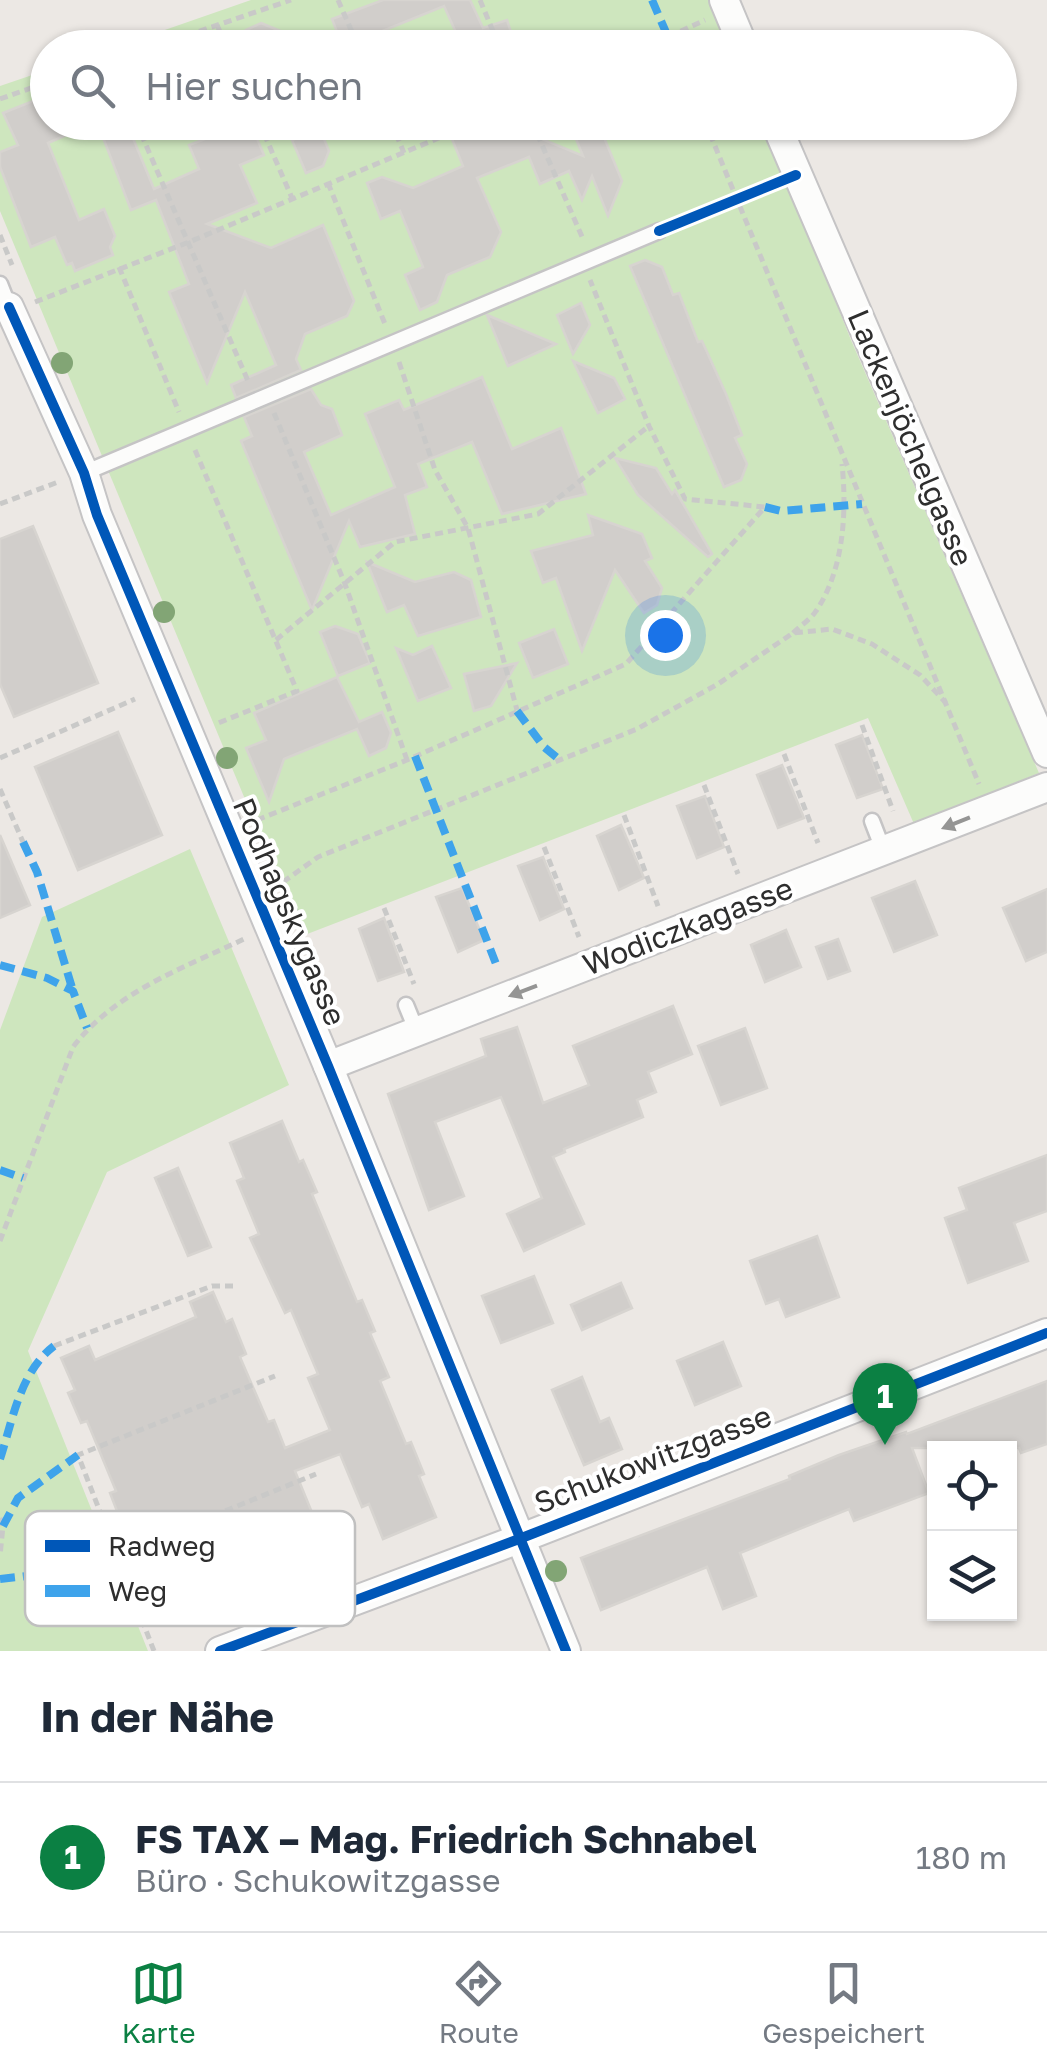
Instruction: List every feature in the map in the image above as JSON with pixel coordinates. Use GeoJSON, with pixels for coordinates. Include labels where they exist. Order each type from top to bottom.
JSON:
{"type":"FeatureCollection","features":[{"type":"Feature","properties":{"kind":"street"},"geometry":{"type":"LineString","coordinates":[[726,5],[736,30]]}},
{"type":"Feature","properties":{"kind":"street","name":"Lackenjöchelgasse"},"geometry":{"type":"LineString","coordinates":[[782,140],[1047,753]]}},
{"type":"Feature","properties":{"kind":"street","name":"Podhagskygasse"},"geometry":{"type":"LineString","coordinates":[[13,298],[84,472],[96,516],[328,1066],[566,1651]]}},
{"type":"Feature","properties":{"kind":"street","name":"Wodiczkagasse"},"geometry":{"type":"LineString","coordinates":[[328,1066],[1047,787]]}},
{"type":"Feature","properties":{"kind":"street","name":"Schukowitzgasse"},"geometry":{"type":"LineString","coordinates":[[355,1601],[1047,1333]]}},
{"type":"Feature","properties":{"kind":"street","name":"Schukowitzgasse"},"geometry":{"type":"LineString","coordinates":[[220,1651],[287,1626]]}},
{"type":"Feature","properties":{"kind":"lane"},"geometry":{"type":"LineString","coordinates":[[84,472],[659,231]]}},
{"type":"Feature","properties":{"kind":"lane"},"geometry":{"type":"LineString","coordinates":[[872,822],[884,852]]}},
{"type":"Feature","properties":{"kind":"lane"},"geometry":{"type":"LineString","coordinates":[[413,1003],[417,1032]]}},
{"type":"Feature","properties":{"kind":"path"},"geometry":{"type":"LineString","coordinates":[[203,30],[291,0]]}},
{"type":"Feature","properties":{"kind":"path"},"geometry":{"type":"LineString","coordinates":[[338,0],[351,30]]}},
{"type":"Feature","properties":{"kind":"path"},"geometry":{"type":"LineString","coordinates":[[480,0],[492,30]]}},
{"type":"Feature","properties":{"kind":"path"},"geometry":{"type":"LineString","coordinates":[[681,30],[726,5]]}},
{"type":"Feature","properties":{"kind":"path"},"geometry":{"type":"LineString","coordinates":[[218,25],[220,30]]}},
{"type":"Feature","properties":{"kind":"path"},"geometry":{"type":"LineString","coordinates":[[0,99],[30,88]]}},
{"type":"Feature","properties":{"kind":"path"},"geometry":{"type":"LineString","coordinates":[[144,140],[346,584],[407,760]]}},
{"type":"Feature","properties":{"kind":"path"},"geometry":{"type":"LineString","coordinates":[[268,140],[292,198]]}},
{"type":"Feature","properties":{"kind":"path"},"geometry":{"type":"LineString","coordinates":[[398,140],[404,154]]}},
{"type":"Feature","properties":{"kind":"path"},"geometry":{"type":"LineString","coordinates":[[13,298],[189,242],[436,140]]}},
{"type":"Feature","properties":{"kind":"path"},"geometry":{"type":"LineString","coordinates":[[249,823],[407,760],[626,664],[765,507],[685,498],[650,426],[539,140]]}},
{"type":"Feature","properties":{"kind":"path"},"geometry":{"type":"LineString","coordinates":[[713,140],[984,796]]}},
{"type":"Feature","properties":{"kind":"path"},"geometry":{"type":"LineString","coordinates":[[722,206],[796,175]]}},
{"type":"Feature","properties":{"kind":"path"},"geometry":{"type":"LineString","coordinates":[[328,183],[393,345],[435,470],[468,528],[517,711]]}},
{"type":"Feature","properties":{"kind":"path"},"geometry":{"type":"LineString","coordinates":[[120,267],[297,691],[210,726]]}},
{"type":"Feature","properties":{"kind":"path"},"geometry":{"type":"LineString","coordinates":[[276,640],[395,542],[538,514],[650,426]]}},
{"type":"Feature","properties":{"kind":"path"},"geometry":{"type":"LineString","coordinates":[[275,885],[318,857],[637,729],[718,684],[793,633],[816,612],[831,579],[846,501],[841,456]]}},
{"type":"Feature","properties":{"kind":"path"},"geometry":{"type":"LineString","coordinates":[[0,504],[84,472]]}},
{"type":"Feature","properties":{"kind":"path"},"geometry":{"type":"LineString","coordinates":[[793,633],[832,629],[872,644],[920,676],[946,703]]}},
{"type":"Feature","properties":{"kind":"path"},"geometry":{"type":"LineString","coordinates":[[0,758],[135,700]]}},
{"type":"Feature","properties":{"kind":"path"},"geometry":{"type":"LineString","coordinates":[[862,725],[894,806],[893,813]]}},
{"type":"Feature","properties":{"kind":"path"},"geometry":{"type":"LineString","coordinates":[[784,754],[818,843]]}},
{"type":"Feature","properties":{"kind":"path"},"geometry":{"type":"LineString","coordinates":[[704,785],[738,874]]}},
{"type":"Feature","properties":{"kind":"path"},"geometry":{"type":"LineString","coordinates":[[0,789],[23,842]]}},
{"type":"Feature","properties":{"kind":"path"},"geometry":{"type":"LineString","coordinates":[[624,816],[658,906]]}},
{"type":"Feature","properties":{"kind":"path"},"geometry":{"type":"LineString","coordinates":[[544,848],[579,937]]}},
{"type":"Feature","properties":{"kind":"path"},"geometry":{"type":"LineString","coordinates":[[384,908],[413,1003]]}},
{"type":"Feature","properties":{"kind":"path"},"geometry":{"type":"LineString","coordinates":[[0,1242],[73,1046],[90,1025],[152,984],[269,927]]}},
{"type":"Feature","properties":{"kind":"path"},"geometry":{"type":"LineString","coordinates":[[54,1346],[212,1286],[238,1286]]}},
{"type":"Feature","properties":{"kind":"path"},"geometry":{"type":"LineString","coordinates":[[100,1511],[78,1455],[275,1376]]}},
{"type":"Feature","properties":{"kind":"path"},"geometry":{"type":"LineString","coordinates":[[225,1511],[316,1474]]}},
{"type":"Feature","properties":{"kind":"path"},"geometry":{"type":"LineString","coordinates":[[0,1518],[0,1556]]}},
{"type":"Feature","properties":{"kind":"path"},"geometry":{"type":"LineString","coordinates":[[144,1626],[154,1651]]}},
{"type":"Feature","properties":{"kind":"green space"},"geometry":{"type":"Polygon","coordinates":[[[251,0],[712,0],[726,30],[165,30],[251,0]]]}},
{"type":"Feature","properties":{"kind":"green space"},"geometry":{"type":"Polygon","coordinates":[[[30,76],[30,140],[771,140],[851,340],[1039,773],[914,824],[868,718],[302,936],[0,211],[0,86],[30,76]]]}},
{"type":"Feature","properties":{"kind":"green space"},"geometry":{"type":"Polygon","coordinates":[[[190,849],[289,1085],[107,1172],[28,1351],[92,1511],[25,1511],[25,1626],[138,1626],[148,1651],[0,1651],[0,1030],[42,917],[190,849]]]}},
{"type":"Feature","properties":{"kind":"building"},"geometry":{"type":"Polygon","coordinates":[[[383,0],[470,0],[483,28],[507,20],[510,30],[455,30],[444,6],[385,30],[336,30],[332,19],[383,0]]]}},
{"type":"Feature","properties":{"kind":"building"},"geometry":{"type":"Polygon","coordinates":[[[261,23],[278,30],[246,30],[261,23]]]}},
{"type":"Feature","properties":{"kind":"building"},"geometry":{"type":"Polygon","coordinates":[[[30,102],[30,140],[55,140],[48,143],[79,220],[104,209],[115,236],[110,247],[113,255],[75,271],[72,263],[67,265],[55,237],[31,247],[0,167],[0,152],[18,145],[3,113],[30,102]]]}},
{"type":"Feature","properties":{"kind":"building"},"geometry":{"type":"Polygon","coordinates":[[[104,140],[134,140],[154,189],[199,169],[189,145],[202,140],[258,140],[264,155],[240,165],[257,203],[207,224],[271,248],[323,225],[354,301],[347,316],[305,334],[296,359],[301,370],[236,398],[231,385],[276,365],[245,292],[207,383],[169,292],[189,284],[156,200],[131,210],[104,140]]]}},
{"type":"Feature","properties":{"kind":"building"},"geometry":{"type":"Polygon","coordinates":[[[292,140],[324,140],[329,151],[323,166],[306,173],[292,140]]]}},
{"type":"Feature","properties":{"kind":"building"},"geometry":{"type":"Polygon","coordinates":[[[452,140],[544,140],[583,156],[576,140],[605,140],[622,181],[608,216],[592,176],[582,200],[569,171],[540,184],[529,157],[477,178],[501,232],[490,257],[447,275],[437,302],[420,310],[405,275],[423,267],[400,211],[381,219],[367,183],[382,177],[413,188],[463,166],[452,140]]]}},
{"type":"Feature","properties":{"kind":"building"},"geometry":{"type":"Polygon","coordinates":[[[645,260],[662,267],[673,295],[679,293],[742,435],[735,438],[747,464],[741,480],[724,487],[630,266],[645,260]]]}},
{"type":"Feature","properties":{"kind":"building"},"geometry":{"type":"Polygon","coordinates":[[[581,303],[590,325],[573,354],[557,315],[581,303]]]}},
{"type":"Feature","properties":{"kind":"building"},"geometry":{"type":"Polygon","coordinates":[[[487,315],[556,344],[508,366],[487,315]]]}},
{"type":"Feature","properties":{"kind":"building"},"geometry":{"type":"Polygon","coordinates":[[[573,361],[614,378],[625,399],[598,413],[573,361]]]}},
{"type":"Feature","properties":{"kind":"building"},"geometry":{"type":"Polygon","coordinates":[[[482,377],[512,449],[561,428],[586,494],[502,514],[472,442],[418,464],[427,487],[405,495],[415,534],[360,547],[349,521],[312,610],[241,441],[252,436],[244,417],[311,389],[321,405],[332,409],[342,435],[304,452],[331,515],[395,487],[365,414],[399,400],[404,410],[482,377]]]}},
{"type":"Feature","properties":{"kind":"building"},"geometry":{"type":"Polygon","coordinates":[[[615,458],[656,468],[672,494],[675,490],[712,554],[708,557],[638,495],[615,458]]]}},
{"type":"Feature","properties":{"kind":"building"},"geometry":{"type":"Polygon","coordinates":[[[588,515],[642,534],[652,558],[645,561],[662,588],[657,605],[644,613],[615,570],[582,651],[556,578],[543,583],[531,551],[593,535],[588,515]]]}},
{"type":"Feature","properties":{"kind":"building"},"geometry":{"type":"Polygon","coordinates":[[[33,526],[98,683],[14,717],[0,684],[0,539],[33,526]]]}},
{"type":"Feature","properties":{"kind":"building"},"geometry":{"type":"Polygon","coordinates":[[[367,562],[415,582],[454,572],[471,580],[481,617],[418,636],[404,605],[387,612],[367,562]]]}},
{"type":"Feature","properties":{"kind":"building"},"geometry":{"type":"Polygon","coordinates":[[[335,626],[358,634],[370,663],[338,676],[320,632],[335,626]]]}},
{"type":"Feature","properties":{"kind":"building"},"geometry":{"type":"Polygon","coordinates":[[[554,629],[568,664],[533,678],[519,643],[554,629]]]}},
{"type":"Feature","properties":{"kind":"building"},"geometry":{"type":"Polygon","coordinates":[[[432,646],[451,688],[418,701],[396,648],[413,655],[432,646]]]}},
{"type":"Feature","properties":{"kind":"building"},"geometry":{"type":"Polygon","coordinates":[[[517,663],[491,706],[474,711],[464,674],[517,663]]]}},
{"type":"Feature","properties":{"kind":"building"},"geometry":{"type":"Polygon","coordinates":[[[337,677],[359,722],[382,712],[391,733],[386,748],[369,756],[357,729],[284,759],[269,802],[246,748],[266,740],[254,713],[337,677]]]}},
{"type":"Feature","properties":{"kind":"building"},"geometry":{"type":"Polygon","coordinates":[[[118,732],[162,835],[78,870],[35,767],[118,732]]]}},
{"type":"Feature","properties":{"kind":"building"},"geometry":{"type":"Polygon","coordinates":[[[862,735],[883,789],[857,798],[836,745],[862,735]]]}},
{"type":"Feature","properties":{"kind":"building"},"geometry":{"type":"Polygon","coordinates":[[[782,765],[804,818],[778,828],[757,775],[782,765]]]}},
{"type":"Feature","properties":{"kind":"building"},"geometry":{"type":"Polygon","coordinates":[[[705,796],[724,847],[697,858],[677,806],[705,796]]]}},
{"type":"Feature","properties":{"kind":"building"},"geometry":{"type":"Polygon","coordinates":[[[621,825],[644,878],[619,890],[597,836],[621,825]]]}},
{"type":"Feature","properties":{"kind":"building"},"geometry":{"type":"Polygon","coordinates":[[[0,835],[30,905],[0,918],[0,835]]]}},
{"type":"Feature","properties":{"kind":"building"},"geometry":{"type":"Polygon","coordinates":[[[543,857],[564,909],[540,920],[518,866],[543,857]]]}},
{"type":"Feature","properties":{"kind":"building"},"geometry":{"type":"Polygon","coordinates":[[[915,881],[937,935],[894,952],[872,898],[915,881]]]}},
{"type":"Feature","properties":{"kind":"building"},"geometry":{"type":"Polygon","coordinates":[[[462,888],[484,940],[458,952],[436,897],[462,888]]]}},
{"type":"Feature","properties":{"kind":"building"},"geometry":{"type":"Polygon","coordinates":[[[1047,889],[1047,952],[1026,961],[1003,908],[1047,889]]]}},
{"type":"Feature","properties":{"kind":"building"},"geometry":{"type":"Polygon","coordinates":[[[384,918],[404,972],[378,981],[359,929],[384,918]]]}},
{"type":"Feature","properties":{"kind":"building"},"geometry":{"type":"Polygon","coordinates":[[[786,930],[801,967],[765,982],[751,945],[786,930]]]}},
{"type":"Feature","properties":{"kind":"building"},"geometry":{"type":"Polygon","coordinates":[[[838,939],[850,971],[828,979],[816,947],[838,939]]]}},
{"type":"Feature","properties":{"kind":"building"},"geometry":{"type":"Polygon","coordinates":[[[673,1006],[692,1054],[648,1072],[656,1092],[637,1100],[643,1117],[553,1157],[584,1224],[524,1251],[507,1214],[542,1198],[501,1097],[435,1122],[464,1196],[429,1210],[388,1094],[486,1056],[481,1039],[517,1027],[543,1103],[589,1085],[573,1046],[673,1006]]]}},
{"type":"Feature","properties":{"kind":"building"},"geometry":{"type":"Polygon","coordinates":[[[745,1028],[767,1088],[721,1105],[698,1046],[745,1028]]]}},
{"type":"Feature","properties":{"kind":"building"},"geometry":{"type":"Polygon","coordinates":[[[282,1121],[317,1192],[312,1194],[357,1302],[362,1300],[375,1331],[370,1333],[389,1377],[380,1381],[406,1444],[411,1442],[424,1474],[419,1476],[436,1517],[383,1539],[369,1504],[362,1507],[340,1454],[295,1471],[311,1511],[117,1511],[110,1493],[116,1491],[87,1421],[81,1423],[68,1393],[75,1390],[61,1358],[89,1346],[95,1360],[196,1317],[190,1302],[213,1292],[226,1322],[232,1319],[246,1354],[240,1357],[268,1422],[274,1420],[285,1448],[330,1430],[308,1378],[318,1374],[291,1310],[285,1313],[250,1238],[259,1234],[237,1181],[244,1178],[230,1143],[282,1121]]]}},
{"type":"Feature","properties":{"kind":"building"},"geometry":{"type":"Polygon","coordinates":[[[1047,1155],[1047,1211],[1014,1223],[1028,1261],[968,1283],[945,1218],[967,1210],[959,1188],[1047,1155]]]}},
{"type":"Feature","properties":{"kind":"building"},"geometry":{"type":"Polygon","coordinates":[[[178,1168],[211,1247],[188,1256],[155,1178],[178,1168]]]}},
{"type":"Feature","properties":{"kind":"building"},"geometry":{"type":"Polygon","coordinates":[[[817,1236],[839,1297],[786,1317],[779,1299],[766,1304],[750,1261],[817,1236]]]}},
{"type":"Feature","properties":{"kind":"building"},"geometry":{"type":"Polygon","coordinates":[[[534,1276],[553,1323],[501,1343],[482,1296],[534,1276]]]}},
{"type":"Feature","properties":{"kind":"building"},"geometry":{"type":"Polygon","coordinates":[[[621,1283],[632,1308],[582,1330],[571,1305],[621,1283]]]}},
{"type":"Feature","properties":{"kind":"building"},"geometry":{"type":"Polygon","coordinates":[[[723,1342],[741,1386],[695,1405],[677,1361],[723,1342]]]}},
{"type":"Feature","properties":{"kind":"building"},"geometry":{"type":"Polygon","coordinates":[[[582,1377],[600,1422],[609,1418],[622,1449],[584,1465],[552,1390],[582,1377]]]}},
{"type":"Feature","properties":{"kind":"building"},"geometry":{"type":"Polygon","coordinates":[[[1047,1381],[1047,1444],[1021,1453],[1017,1441],[927,1441],[927,1448],[912,1448],[927,1494],[854,1521],[849,1509],[740,1553],[756,1596],[723,1609],[707,1567],[601,1610],[581,1558],[790,1479],[789,1476],[839,1455],[907,1434],[1047,1381]]]}},
{"type":"Feature","properties":{"kind":"marked path"},"geometry":{"type":"LineString","coordinates":[[652,0],[665,30]]}},
{"type":"Feature","properties":{"kind":"marked path"},"geometry":{"type":"LineString","coordinates":[[765,507],[781,511],[862,504]]}},
{"type":"Feature","properties":{"kind":"marked path"},"geometry":{"type":"LineString","coordinates":[[517,711],[544,747],[561,761]]}},
{"type":"Feature","properties":{"kind":"marked path"},"geometry":{"type":"LineString","coordinates":[[415,756],[498,969]]}},
{"type":"Feature","properties":{"kind":"marked path"},"geometry":{"type":"LineString","coordinates":[[23,842],[37,872],[73,991]]}},
{"type":"Feature","properties":{"kind":"marked path"},"geometry":{"type":"LineString","coordinates":[[0,965],[47,978],[73,991],[87,1028]]}},
{"type":"Feature","properties":{"kind":"marked path"},"geometry":{"type":"LineString","coordinates":[[0,1170],[23,1178]]}},
{"type":"Feature","properties":{"kind":"marked path"},"geometry":{"type":"LineString","coordinates":[[0,1459],[25,1383],[54,1346]]}},
{"type":"Feature","properties":{"kind":"marked path"},"geometry":{"type":"LineString","coordinates":[[3,1526],[18,1498],[78,1455]]}},
{"type":"Feature","properties":{"kind":"marked path"},"geometry":{"type":"LineString","coordinates":[[0,1579],[25,1576]]}},
{"type":"Feature","properties":{"kind":"cycle path"},"geometry":{"type":"LineString","coordinates":[[659,231],[796,175]]}},
{"type":"Feature","properties":{"kind":"cycle path"},"geometry":{"type":"LineString","coordinates":[[9,307],[84,473],[97,515],[328,1066],[566,1651]]}},
{"type":"Feature","properties":{"kind":"cycle path"},"geometry":{"type":"LineString","coordinates":[[355,1600],[1047,1333]]}},
{"type":"Feature","properties":{"kind":"cycle path"},"geometry":{"type":"LineString","coordinates":[[220,1651],[287,1626]]}},
{"type":"Feature","properties":{"kind":"place","name":"FS TAX – Mag. Friedrich Schnabel"},"geometry":{"type":"Point","coordinates":[885,1445]}}]}
